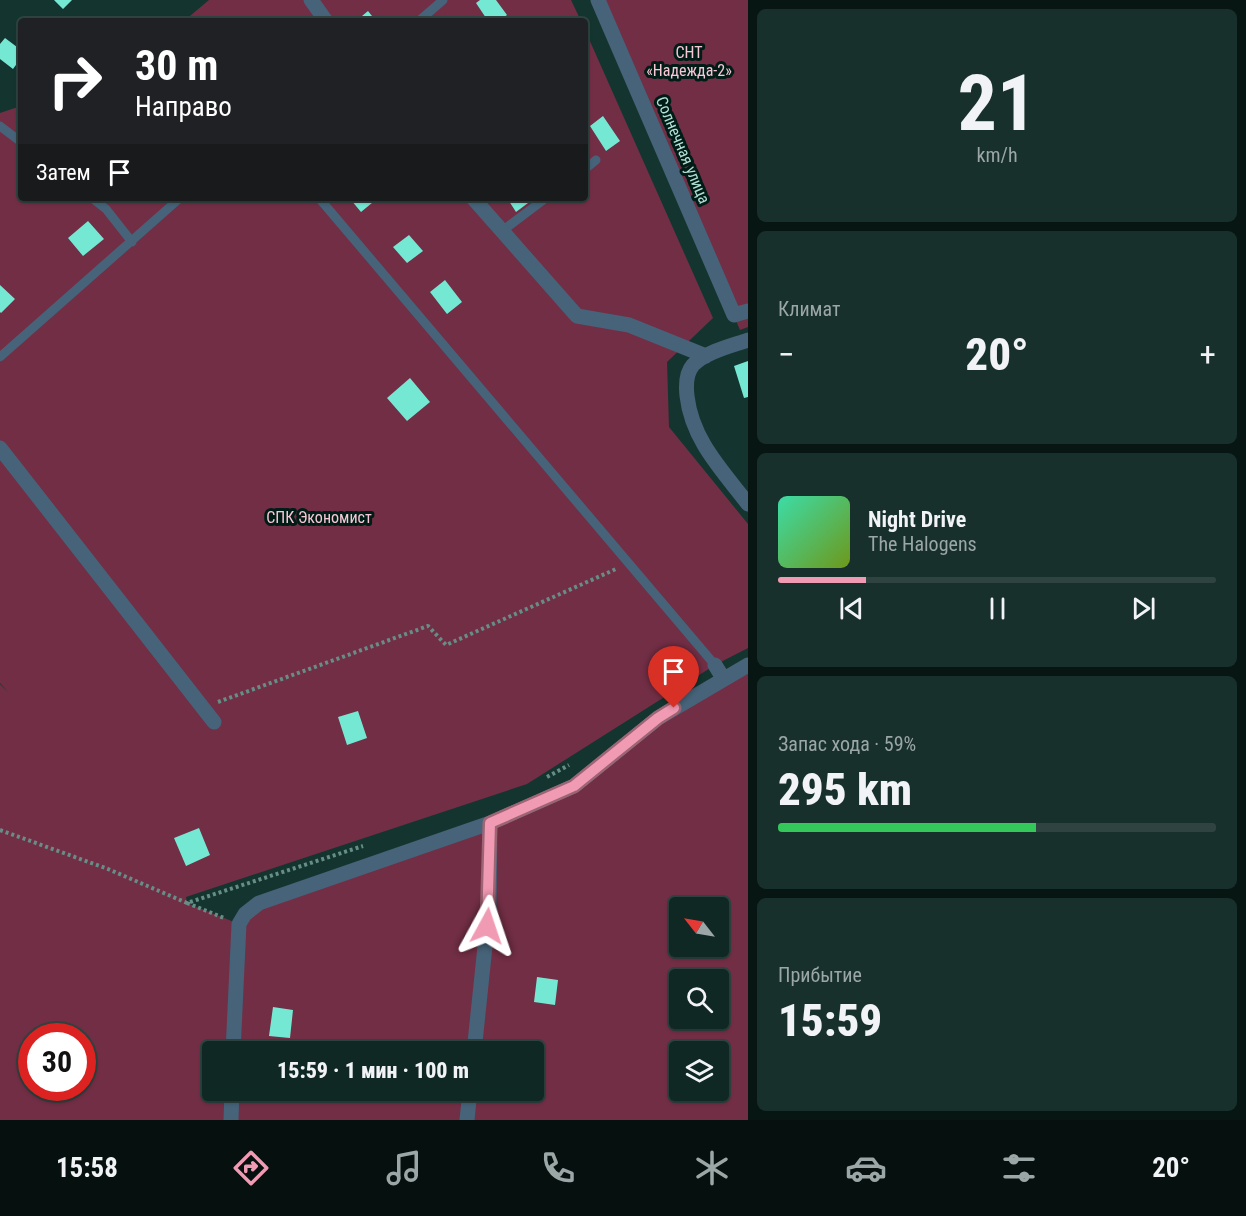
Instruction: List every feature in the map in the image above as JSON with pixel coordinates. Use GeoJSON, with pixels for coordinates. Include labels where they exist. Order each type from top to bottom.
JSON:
{"type":"FeatureCollection","features":[{"type":"Feature","properties":{"kind":"street"},"geometry":{"type":"LineString","coordinates":[[311,0],[324,18]]}},
{"type":"Feature","properties":{"kind":"street","name":"Солнечная улица"},"geometry":{"type":"LineString","coordinates":[[598,0],[741,313]]}},
{"type":"Feature","properties":{"kind":"street"},"geometry":{"type":"LineString","coordinates":[[476,201],[577,316],[629,325],[706,356]]}},
{"type":"Feature","properties":{"kind":"street"},"geometry":{"type":"LineString","coordinates":[[748,340],[706,356],[692,366],[686,385],[689,415],[699,440],[748,504]]}},
{"type":"Feature","properties":{"kind":"street"},"geometry":{"type":"LineString","coordinates":[[0,448],[214,722]]}},
{"type":"Feature","properties":{"kind":"street"},"geometry":{"type":"LineString","coordinates":[[234,1041],[239,924],[245,914],[260,903],[490,823],[574,786],[719,671],[748,665]]}},
{"type":"Feature","properties":{"kind":"street"},"geometry":{"type":"LineString","coordinates":[[475,1041],[489,908],[490,823]]}},
{"type":"Feature","properties":{"kind":"street"},"geometry":{"type":"LineString","coordinates":[[231,1120],[232,1101]]}},
{"type":"Feature","properties":{"kind":"street"},"geometry":{"type":"LineString","coordinates":[[467,1120],[469,1101]]}},
{"type":"Feature","properties":{"kind":"lane"},"geometry":{"type":"LineString","coordinates":[[422,18],[443,0]]}},
{"type":"Feature","properties":{"kind":"lane"},"geometry":{"type":"LineString","coordinates":[[0,126],[18,140]]}},
{"type":"Feature","properties":{"kind":"lane"},"geometry":{"type":"LineString","coordinates":[[588,167],[596,160]]}},
{"type":"Feature","properties":{"kind":"lane"},"geometry":{"type":"LineString","coordinates":[[96,201],[106,209],[132,242]]}},
{"type":"Feature","properties":{"kind":"lane"},"geometry":{"type":"LineString","coordinates":[[0,357],[177,201]]}},
{"type":"Feature","properties":{"kind":"lane"},"geometry":{"type":"LineString","coordinates":[[322,201],[719,671]]}},
{"type":"Feature","properties":{"kind":"lane"},"geometry":{"type":"LineString","coordinates":[[502,231],[542,201]]}},
{"type":"Feature","properties":{"kind":"path"},"geometry":{"type":"LineString","coordinates":[[203,707],[428,626],[446,645],[629,563]]}},
{"type":"Feature","properties":{"kind":"path"},"geometry":{"type":"LineString","coordinates":[[541,779],[572,764]]}},
{"type":"Feature","properties":{"kind":"path"},"geometry":{"type":"LineString","coordinates":[[0,830],[108,869],[239,924]]}},
{"type":"Feature","properties":{"kind":"path"},"geometry":{"type":"LineString","coordinates":[[187,903],[366,845]]}},
{"type":"Feature","properties":{"kind":"green space"},"geometry":{"type":"Polygon","coordinates":[[[209,0],[571,0],[580,18],[188,18],[209,0]]]}},
{"type":"Feature","properties":{"kind":"green space","name":"СНТ «Надежда-2»"},"geometry":{"type":"Polygon","coordinates":[[[598,0],[748,0],[748,327],[740,330],[598,0]]]}},
{"type":"Feature","properties":{"kind":"green space","name":"СПК Экономист"},"geometry":{"type":"Polygon","coordinates":[[[588,37],[713,318],[667,362],[669,427],[748,524],[748,648],[715,665],[527,784],[186,897],[187,903],[239,924],[245,914],[548,800],[658,718],[748,665],[748,1120],[0,1120],[0,684],[8,692],[0,683],[0,113],[18,107],[18,201],[588,201],[588,37]]]}},
{"type":"Feature","properties":{"kind":"building"},"geometry":{"type":"Polygon","coordinates":[[[54,0],[72,0],[63,9],[54,0]]]}},
{"type":"Feature","properties":{"kind":"building"},"geometry":{"type":"Polygon","coordinates":[[[480,0],[496,0],[507,15],[503,18],[486,18],[476,3],[480,0]]]}},
{"type":"Feature","properties":{"kind":"building"},"geometry":{"type":"Polygon","coordinates":[[[368,11],[374,18],[360,18],[368,11]]]}},
{"type":"Feature","properties":{"kind":"building"},"geometry":{"type":"Polygon","coordinates":[[[5,38],[18,48],[18,62],[13,69],[0,59],[0,44],[5,38]]]}},
{"type":"Feature","properties":{"kind":"building"},"geometry":{"type":"Polygon","coordinates":[[[603,116],[620,141],[606,151],[590,126],[603,116]]]}},
{"type":"Feature","properties":{"kind":"building"},"geometry":{"type":"Polygon","coordinates":[[[352,201],[374,201],[361,212],[352,201]]]}},
{"type":"Feature","properties":{"kind":"building"},"geometry":{"type":"Polygon","coordinates":[[[509,201],[531,201],[516,212],[509,201]]]}},
{"type":"Feature","properties":{"kind":"building"},"geometry":{"type":"Polygon","coordinates":[[[88,221],[104,239],[83,256],[68,238],[88,221]]]}},
{"type":"Feature","properties":{"kind":"building"},"geometry":{"type":"Polygon","coordinates":[[[409,235],[423,251],[407,263],[393,247],[409,235]]]}},
{"type":"Feature","properties":{"kind":"building"},"geometry":{"type":"Polygon","coordinates":[[[445,280],[462,302],[447,314],[430,292],[445,280]]]}},
{"type":"Feature","properties":{"kind":"building"},"geometry":{"type":"Polygon","coordinates":[[[0,285],[15,299],[1,313],[0,312],[0,285]]]}},
{"type":"Feature","properties":{"kind":"building"},"geometry":{"type":"Polygon","coordinates":[[[748,361],[748,397],[744,398],[734,366],[748,361]]]}},
{"type":"Feature","properties":{"kind":"building"},"geometry":{"type":"Polygon","coordinates":[[[410,378],[430,402],[407,421],[387,398],[410,378]]]}},
{"type":"Feature","properties":{"kind":"building"},"geometry":{"type":"Polygon","coordinates":[[[358,711],[367,738],[347,745],[338,717],[358,711]]]}},
{"type":"Feature","properties":{"kind":"building"},"geometry":{"type":"Polygon","coordinates":[[[199,828],[210,855],[186,866],[174,838],[199,828]]]}},
{"type":"Feature","properties":{"kind":"building"},"geometry":{"type":"Polygon","coordinates":[[[537,977],[558,980],[555,1005],[534,1002],[537,977]]]}},
{"type":"Feature","properties":{"kind":"building"},"geometry":{"type":"Polygon","coordinates":[[[273,1007],[293,1010],[290,1038],[269,1036],[273,1007]]]}},
{"type":"Feature","properties":{"kind":"route"},"geometry":{"type":"LineString","coordinates":[[487,926],[490,823],[548,800],[574,786],[658,718],[674,708]]}}]}
